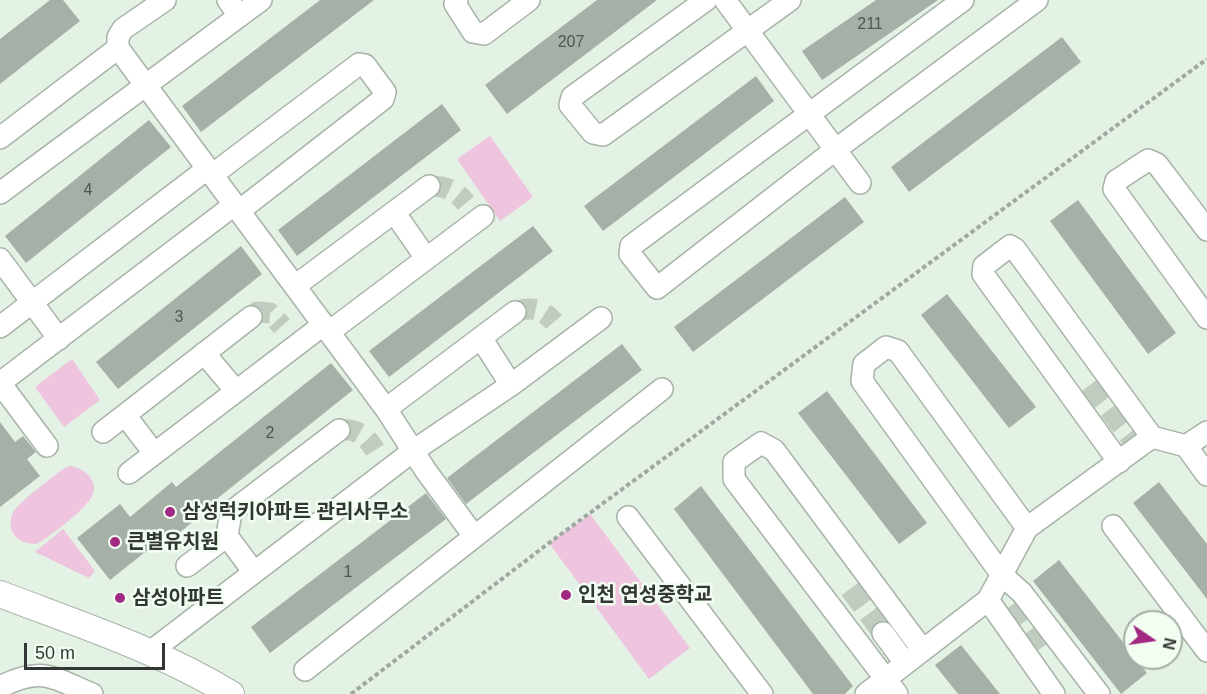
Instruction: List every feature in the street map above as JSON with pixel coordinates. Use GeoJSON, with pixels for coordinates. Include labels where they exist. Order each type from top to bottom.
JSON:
{"type":"FeatureCollection","features":[{"type":"Feature","properties":{"kind":"main road"},"geometry":{"type":"LineString","coordinates":[[0,594],[150,652],[194,672],[231,694]]}},
{"type":"Feature","properties":{"kind":"lane"},"geometry":{"type":"LineString","coordinates":[[165,0],[123,29],[118,37],[118,48],[386,410],[474,536]]}},
{"type":"Feature","properties":{"kind":"lane"},"geometry":{"type":"LineString","coordinates":[[0,193],[145,85],[233,8],[261,0]]}},
{"type":"Feature","properties":{"kind":"lane"},"geometry":{"type":"LineString","coordinates":[[457,0],[455,4],[473,32],[484,34],[529,0]]}},
{"type":"Feature","properties":{"kind":"lane"},"geometry":{"type":"LineString","coordinates":[[706,0],[572,97],[570,105],[593,132],[603,135],[790,0]]}},
{"type":"Feature","properties":{"kind":"lane"},"geometry":{"type":"LineString","coordinates":[[725,0],[860,183]]}},
{"type":"Feature","properties":{"kind":"lane"},"geometry":{"type":"LineString","coordinates":[[963,0],[631,246],[630,254],[657,288],[835,150],[1037,0]]}},
{"type":"Feature","properties":{"kind":"lane"},"geometry":{"type":"LineString","coordinates":[[0,138],[118,48]]}},
{"type":"Feature","properties":{"kind":"lane"},"geometry":{"type":"LineString","coordinates":[[0,327],[359,64],[365,65],[385,92],[383,99],[0,383],[47,446]]}},
{"type":"Feature","properties":{"kind":"lane"},"geometry":{"type":"LineString","coordinates":[[1207,230],[1157,164],[1148,160],[1116,181],[1114,189],[1207,318]]}},
{"type":"Feature","properties":{"kind":"lane"},"geometry":{"type":"LineString","coordinates":[[295,286],[429,186]]}},
{"type":"Feature","properties":{"kind":"lane"},"geometry":{"type":"LineString","coordinates":[[394,212],[426,258]]}},
{"type":"Feature","properties":{"kind":"lane"},"geometry":{"type":"LineString","coordinates":[[129,473],[236,391],[483,216]]}},
{"type":"Feature","properties":{"kind":"lane"},"geometry":{"type":"LineString","coordinates":[[1119,462],[983,274],[984,266],[1010,246],[1015,249],[1152,437],[1186,446],[1207,474]]}},
{"type":"Feature","properties":{"kind":"lane"},"geometry":{"type":"LineString","coordinates":[[0,259],[59,339]]}},
{"type":"Feature","properties":{"kind":"lane"},"geometry":{"type":"LineString","coordinates":[[386,410],[516,312]]}},
{"type":"Feature","properties":{"kind":"lane"},"geometry":{"type":"LineString","coordinates":[[103,432],[251,316]]}},
{"type":"Feature","properties":{"kind":"lane"},"geometry":{"type":"LineString","coordinates":[[150,652],[413,451],[511,385],[601,318]]}},
{"type":"Feature","properties":{"kind":"lane"},"geometry":{"type":"LineString","coordinates":[[481,338],[511,385]]}},
{"type":"Feature","properties":{"kind":"lane"},"geometry":{"type":"LineString","coordinates":[[1027,528],[898,351],[886,347],[864,364],[862,381],[1002,575],[1022,593],[1099,694]]}},
{"type":"Feature","properties":{"kind":"lane"},"geometry":{"type":"LineString","coordinates":[[204,353],[236,391]]}},
{"type":"Feature","properties":{"kind":"lane"},"geometry":{"type":"LineString","coordinates":[[305,670],[662,388]]}},
{"type":"Feature","properties":{"kind":"lane"},"geometry":{"type":"LineString","coordinates":[[125,415],[154,453]]}},
{"type":"Feature","properties":{"kind":"lane"},"geometry":{"type":"LineString","coordinates":[[187,566],[227,536],[231,512],[339,430]]}},
{"type":"Feature","properties":{"kind":"lane"},"geometry":{"type":"LineString","coordinates":[[1186,446],[1207,432]]}},
{"type":"Feature","properties":{"kind":"lane"},"geometry":{"type":"LineString","coordinates":[[866,694],[891,686],[905,663],[988,600],[1027,528],[1152,437]]}},
{"type":"Feature","properties":{"kind":"lane"},"geometry":{"type":"LineString","coordinates":[[891,686],[734,479],[734,462],[761,443],[774,450],[922,649]]}},
{"type":"Feature","properties":{"kind":"lane"},"geometry":{"type":"LineString","coordinates":[[628,517],[762,694]]}},
{"type":"Feature","properties":{"kind":"lane"},"geometry":{"type":"LineString","coordinates":[[1113,526],[1207,651]]}},
{"type":"Feature","properties":{"kind":"lane"},"geometry":{"type":"LineString","coordinates":[[227,536],[253,572]]}},
{"type":"Feature","properties":{"kind":"lane"},"geometry":{"type":"LineString","coordinates":[[1002,575],[1012,605]]}},
{"type":"Feature","properties":{"kind":"lane"},"geometry":{"type":"LineString","coordinates":[[988,600],[1054,694]]}},
{"type":"Feature","properties":{"kind":"lane"},"geometry":{"type":"LineString","coordinates":[[883,633],[905,663]]}},
{"type":"Feature","properties":{"kind":"lane"},"geometry":{"type":"LineString","coordinates":[[0,687],[34,674],[51,677],[92,694]]}},
{"type":"Feature","properties":{"kind":"lane"},"geometry":{"type":"LineString","coordinates":[[34,674],[46,694]]}},
{"type":"Feature","properties":{"kind":"path"},"geometry":{"type":"LineString","coordinates":[[351,694],[549,543],[1207,59]]}},
{"type":"Feature","properties":{"kind":"shaded area"},"geometry":{"type":"Polygon","coordinates":[[[490,136],[533,197],[500,221],[457,159],[490,136]]]}},
{"type":"Feature","properties":{"kind":"shaded area"},"geometry":{"type":"Polygon","coordinates":[[[72,359],[100,400],[64,427],[35,387],[72,359]]]}},
{"type":"Feature","properties":{"kind":"shaded area"},"geometry":{"type":"Polygon","coordinates":[[[70,466],[82,470],[91,479],[94,490],[88,502],[71,519],[42,541],[33,544],[19,540],[11,529],[12,515],[16,508],[63,469],[70,466]]]}},
{"type":"Feature","properties":{"kind":"shaded area"},"geometry":{"type":"Polygon","coordinates":[[[590,514],[690,648],[649,679],[549,543],[590,514]]]}},
{"type":"Feature","properties":{"kind":"shaded area"},"geometry":{"type":"Polygon","coordinates":[[[63,529],[95,571],[89,578],[35,552],[63,529]]]}},
{"type":"Feature","properties":{"kind":"building"},"geometry":{"type":"Polygon","coordinates":[[[50,0],[63,0],[80,21],[0,84],[0,39],[50,0]]]}},
{"type":"Feature","properties":{"kind":"building"},"geometry":{"type":"Polygon","coordinates":[[[320,0],[374,0],[201,132],[182,106],[320,0]]]}},
{"type":"Feature","properties":{"kind":"building"},"geometry":{"type":"Polygon","coordinates":[[[597,0],[657,0],[507,114],[485,85],[597,0]]]}},
{"type":"Feature","properties":{"kind":"building"},"geometry":{"type":"Polygon","coordinates":[[[876,0],[938,0],[822,80],[802,51],[876,0]]]}},
{"type":"Feature","properties":{"kind":"building"},"geometry":{"type":"Polygon","coordinates":[[[1062,37],[1081,62],[909,192],[891,167],[1062,37]]]}},
{"type":"Feature","properties":{"kind":"building"},"geometry":{"type":"Polygon","coordinates":[[[756,76],[774,101],[603,231],[584,206],[756,76]]]}},
{"type":"Feature","properties":{"kind":"building"},"geometry":{"type":"Polygon","coordinates":[[[442,104],[461,130],[297,256],[278,230],[442,104]]]}},
{"type":"Feature","properties":{"kind":"building"},"geometry":{"type":"Polygon","coordinates":[[[149,120],[171,147],[26,263],[5,236],[149,120]]]}},
{"type":"Feature","properties":{"kind":"building"},"geometry":{"type":"Polygon","coordinates":[[[845,197],[864,222],[693,352],[674,327],[845,197]]]}},
{"type":"Feature","properties":{"kind":"building"},"geometry":{"type":"Polygon","coordinates":[[[1078,200],[1176,333],[1148,354],[1050,221],[1078,200]]]}},
{"type":"Feature","properties":{"kind":"building"},"geometry":{"type":"Polygon","coordinates":[[[533,226],[553,251],[389,377],[369,351],[533,226]]]}},
{"type":"Feature","properties":{"kind":"building"},"geometry":{"type":"Polygon","coordinates":[[[241,246],[262,274],[118,389],[96,362],[241,246]]]}},
{"type":"Feature","properties":{"kind":"building"},"geometry":{"type":"Polygon","coordinates":[[[947,294],[1036,407],[1009,428],[921,315],[947,294]]]}},
{"type":"Feature","properties":{"kind":"building"},"geometry":{"type":"Polygon","coordinates":[[[622,344],[642,370],[466,504],[447,478],[622,344]]]}},
{"type":"Feature","properties":{"kind":"building"},"geometry":{"type":"Polygon","coordinates":[[[331,363],[353,390],[198,514],[200,516],[168,542],[164,537],[110,580],[77,538],[120,504],[130,517],[172,482],[176,487],[331,363]]]}},
{"type":"Feature","properties":{"kind":"building"},"geometry":{"type":"Polygon","coordinates":[[[827,391],[927,523],[899,544],[798,413],[827,391]]]}},
{"type":"Feature","properties":{"kind":"building"},"geometry":{"type":"Polygon","coordinates":[[[0,422],[15,442],[23,436],[36,452],[27,459],[40,476],[0,507],[0,422]]]}},
{"type":"Feature","properties":{"kind":"building"},"geometry":{"type":"Polygon","coordinates":[[[1159,482],[1207,544],[1207,599],[1133,503],[1159,482]]]}},
{"type":"Feature","properties":{"kind":"building"},"geometry":{"type":"Polygon","coordinates":[[[701,486],[853,686],[845,694],[813,694],[674,509],[701,486]]]}},
{"type":"Feature","properties":{"kind":"building"},"geometry":{"type":"Polygon","coordinates":[[[426,493],[446,519],[270,653],[251,627],[426,493]]]}},
{"type":"Feature","properties":{"kind":"building"},"geometry":{"type":"Polygon","coordinates":[[[1059,560],[1123,642],[1123,670],[1145,670],[1147,673],[1121,694],[1033,581],[1059,560]]]}},
{"type":"Feature","properties":{"kind":"building"},"geometry":{"type":"Polygon","coordinates":[[[961,645],[1000,694],[958,694],[935,665],[961,645]]]}},
{"type":"Feature","properties":{"kind":"tunnel"},"geometry":{"type":"LineString","coordinates":[[429,186],[450,190],[466,203]]}},
{"type":"Feature","properties":{"kind":"tunnel"},"geometry":{"type":"LineString","coordinates":[[515,312],[526,309],[536,310],[546,314],[554,322]]}},
{"type":"Feature","properties":{"kind":"tunnel"},"geometry":{"type":"LineString","coordinates":[[251,317],[257,312],[270,313],[282,326]]}},
{"type":"Feature","properties":{"kind":"tunnel"},"geometry":{"type":"LineString","coordinates":[[1090,385],[1139,448]]}},
{"type":"Feature","properties":{"kind":"tunnel"},"geometry":{"type":"LineString","coordinates":[[339,430],[355,431],[368,440],[375,450]]}},
{"type":"Feature","properties":{"kind":"tunnel"},"geometry":{"type":"LineString","coordinates":[[850,589],[883,633]]}},
{"type":"Feature","properties":{"kind":"tunnel"},"geometry":{"type":"LineString","coordinates":[[1012,605],[1043,649]]}},
{"type":"Feature","properties":{"kind":"place","name":"삼성럭키아파트 관리사무소"},"geometry":{"type":"Point","coordinates":[170,512]}},
{"type":"Feature","properties":{"kind":"place","name":"큰별유치원"},"geometry":{"type":"Point","coordinates":[115,542]}},
{"type":"Feature","properties":{"kind":"place","name":"인천 연성중학교"},"geometry":{"type":"Point","coordinates":[566,595]}},
{"type":"Feature","properties":{"kind":"place","name":"삼성아파트"},"geometry":{"type":"Point","coordinates":[120,598]}}]}
